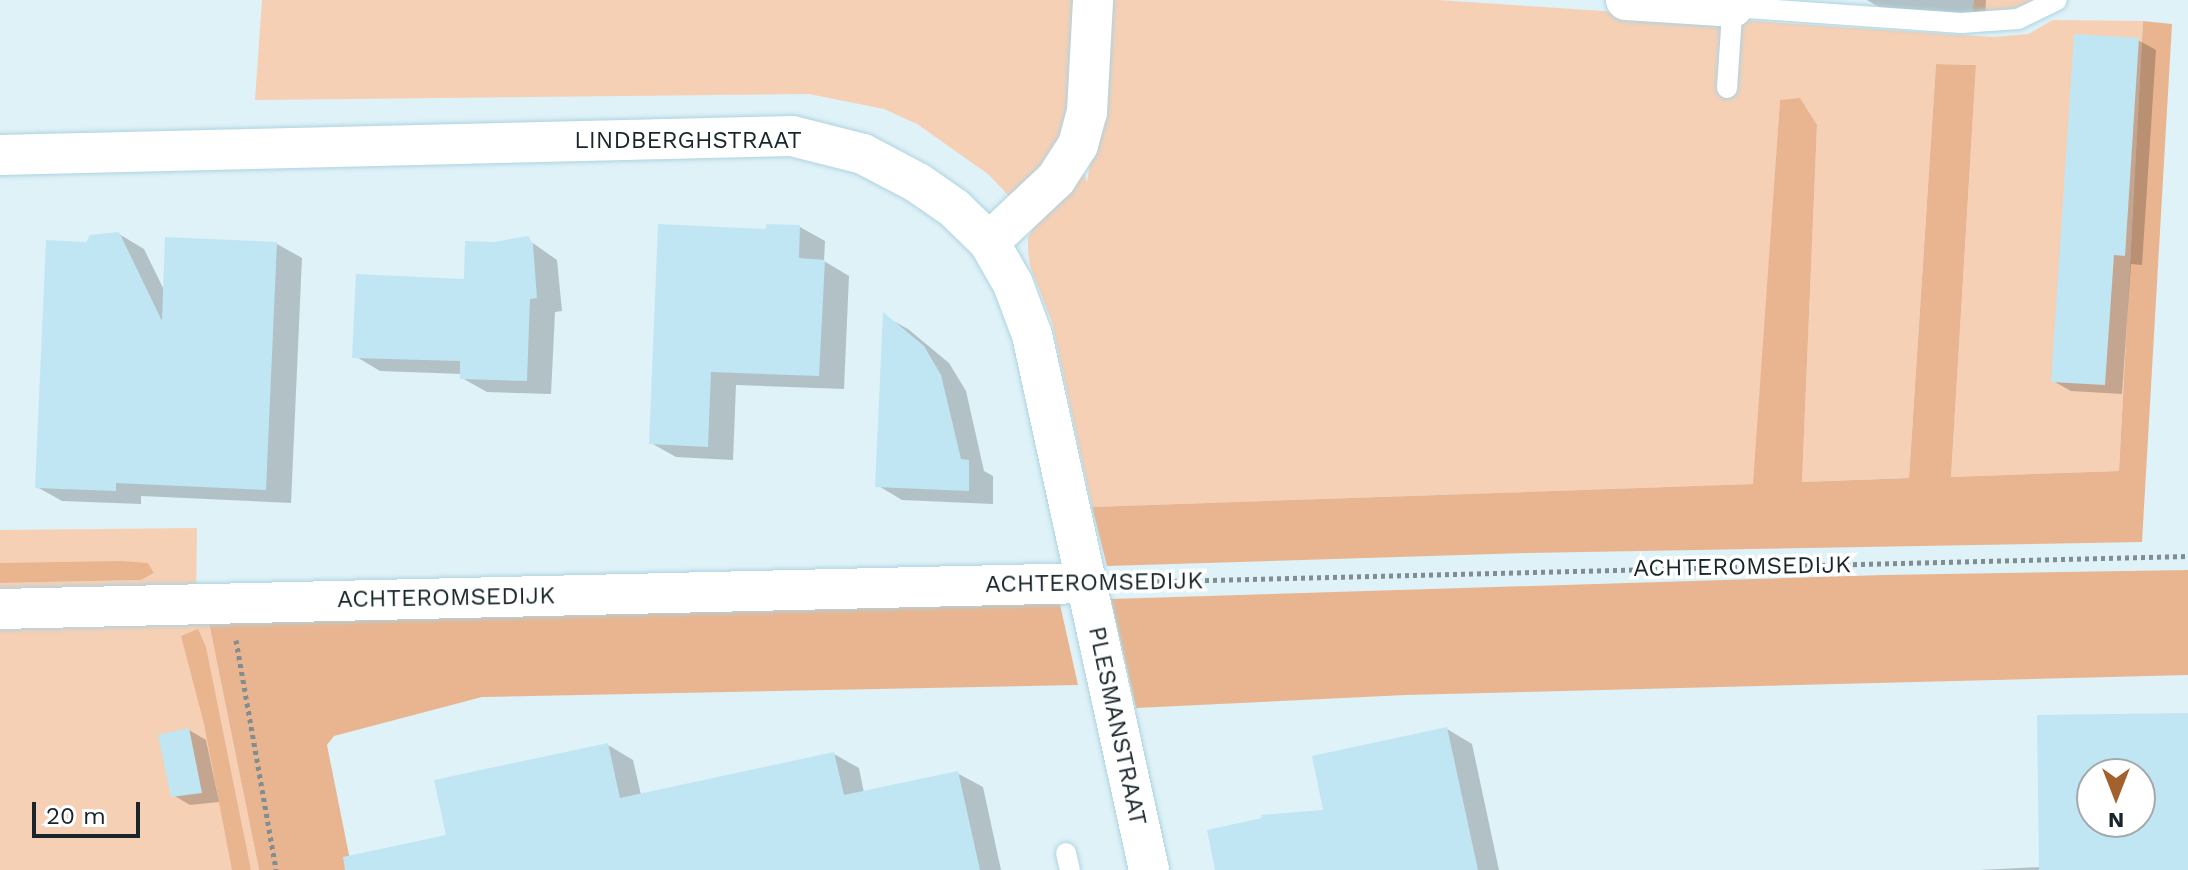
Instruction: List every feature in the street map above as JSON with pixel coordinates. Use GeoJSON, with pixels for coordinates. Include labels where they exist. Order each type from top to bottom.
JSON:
{"type":"FeatureCollection","features":[{"type":"Feature","properties":{"kind":"street"},"geometry":{"type":"LineString","coordinates":[[989,242],[1056,179],[1078,145],[1087,112],[1093,0]]}},
{"type":"Feature","properties":{"kind":"street"},"geometry":{"type":"LineString","coordinates":[[1626,0],[1733,4]]}},
{"type":"Feature","properties":{"kind":"street","name":"LINDBERGHSTRAAT"},"geometry":{"type":"LineString","coordinates":[[0,155],[792,136],[863,154],[905,176],[954,208],[989,242],[1013,284],[1032,335],[1085,583]]}},
{"type":"Feature","properties":{"kind":"street","name":"ACHTEROMSEDIJK"},"geometry":{"type":"LineString","coordinates":[[0,609],[1085,583]]}},
{"type":"Feature","properties":{"kind":"street","name":"PLESMANSTRAAT"},"geometry":{"type":"LineString","coordinates":[[1085,583],[1149,870]]}},
{"type":"Feature","properties":{"kind":"lane"},"geometry":{"type":"LineString","coordinates":[[1727,88],[1733,4],[1961,23],[2018,19],[2057,0]]}},
{"type":"Feature","properties":{"kind":"path","name":"ACHTEROMSEDIJK"},"geometry":{"type":"LineString","coordinates":[[1085,583],[2188,556]]}},
{"type":"Feature","properties":{"kind":"path"},"geometry":{"type":"LineString","coordinates":[[230,603],[276,870]]}},
{"type":"Feature","properties":{"kind":"shaded area"},"geometry":{"type":"Polygon","coordinates":[[[0,0],[2188,0],[2188,870],[346,870],[0,589],[0,0]]]}},
{"type":"Feature","properties":{"kind":"shaded area"},"geometry":{"type":"Polygon","coordinates":[[[262,0],[1079,0],[1067,120],[1052,161],[1011,198],[988,174],[917,124],[884,109],[809,94],[255,100],[262,0]]]}},
{"type":"Feature","properties":{"kind":"shaded area"},"geometry":{"type":"Polygon","coordinates":[[[1112,0],[1438,0],[1993,37],[2028,34],[2053,20],[2143,21],[2119,471],[1951,477],[1976,65],[1936,64],[1909,478],[1802,482],[1817,125],[1780,100],[1754,484],[1092,507],[1052,322],[1030,266],[1028,238],[1037,221],[1082,167],[1087,182],[1100,106],[1112,0]]]}},
{"type":"Feature","properties":{"kind":"shaded area"},"geometry":{"type":"Polygon","coordinates":[[[1974,0],[2039,0],[2007,11],[1973,12],[1974,0]]]}},
{"type":"Feature","properties":{"kind":"shaded area"},"geometry":{"type":"Polygon","coordinates":[[[2143,21],[2172,24],[2142,542],[1529,553],[1107,566],[1092,507],[1753,484],[1780,100],[1800,98],[1817,125],[1802,482],[1909,478],[1936,64],[1976,65],[1951,477],[2119,471],[2143,21]]]}},
{"type":"Feature","properties":{"kind":"shaded area"},"geometry":{"type":"Polygon","coordinates":[[[197,528],[196,599],[0,601],[0,583],[141,580],[154,573],[148,563],[0,563],[0,530],[197,528]]]}},
{"type":"Feature","properties":{"kind":"shaded area"},"geometry":{"type":"Polygon","coordinates":[[[0,563],[148,563],[154,573],[141,580],[0,583],[0,563]]]}},
{"type":"Feature","properties":{"kind":"shaded area"},"geometry":{"type":"Polygon","coordinates":[[[2188,570],[2188,675],[1406,695],[1136,708],[1111,599],[1884,575],[2188,570]]]}},
{"type":"Feature","properties":{"kind":"shaded area"},"geometry":{"type":"Polygon","coordinates":[[[1059,600],[1078,685],[482,697],[334,736],[327,745],[352,870],[259,870],[208,618],[1059,600]]]}},
{"type":"Feature","properties":{"kind":"shaded area"},"geometry":{"type":"Polygon","coordinates":[[[208,618],[259,870],[0,870],[0,620],[208,618]]]}},
{"type":"Feature","properties":{"kind":"shaded area"},"geometry":{"type":"Polygon","coordinates":[[[198,629],[206,647],[251,870],[232,870],[204,724],[181,636],[198,629]]]}},
{"type":"Feature","properties":{"kind":"building"},"geometry":{"type":"Polygon","coordinates":[[[2074,34],[2139,38],[2125,256],[2114,255],[2105,385],[2051,382],[2074,34]]]}},
{"type":"Feature","properties":{"kind":"building"},"geometry":{"type":"Polygon","coordinates":[[[658,224],[766,229],[766,224],[800,225],[799,258],[825,260],[819,376],[711,372],[708,447],[649,444],[658,224]]]}},
{"type":"Feature","properties":{"kind":"building"},"geometry":{"type":"Polygon","coordinates":[[[119,232],[162,321],[165,237],[277,242],[266,490],[116,483],[116,491],[35,488],[46,240],[86,242],[90,235],[119,232]]]}},
{"type":"Feature","properties":{"kind":"building"},"geometry":{"type":"Polygon","coordinates":[[[528,236],[533,244],[537,298],[530,299],[527,381],[460,379],[460,361],[352,358],[356,274],[464,279],[465,241],[494,242],[528,236]]]}},
{"type":"Feature","properties":{"kind":"building"},"geometry":{"type":"Polygon","coordinates":[[[883,312],[924,346],[941,375],[961,459],[969,460],[969,491],[875,487],[883,312]]]}},
{"type":"Feature","properties":{"kind":"building"},"geometry":{"type":"Polygon","coordinates":[[[2188,713],[2188,870],[2039,870],[2037,715],[2188,713]]]}},
{"type":"Feature","properties":{"kind":"building"},"geometry":{"type":"Polygon","coordinates":[[[1447,727],[1478,870],[1215,870],[1207,830],[1262,818],[1261,815],[1323,810],[1312,756],[1447,727]]]}},
{"type":"Feature","properties":{"kind":"building"},"geometry":{"type":"Polygon","coordinates":[[[189,728],[202,793],[171,797],[158,735],[189,728]]]}},
{"type":"Feature","properties":{"kind":"building"},"geometry":{"type":"Polygon","coordinates":[[[608,743],[620,798],[834,752],[844,795],[958,771],[980,870],[345,870],[343,857],[446,835],[434,780],[608,743]]]}}]}
